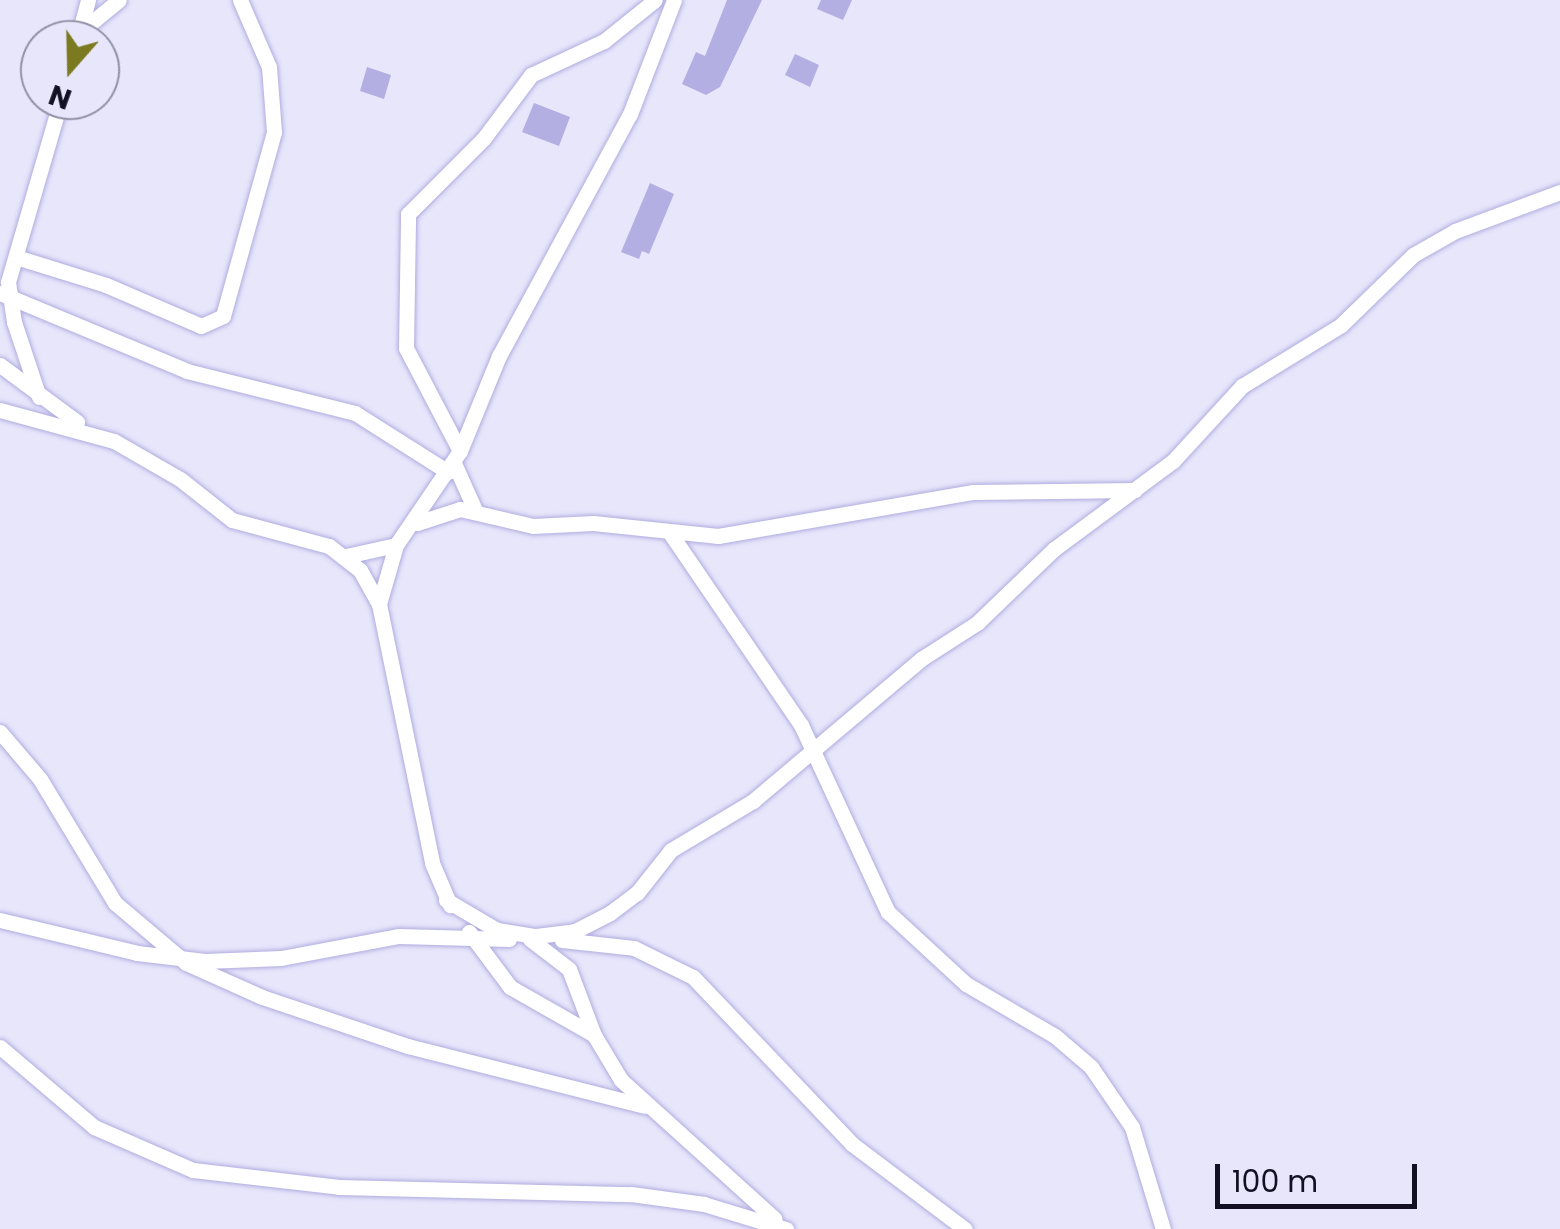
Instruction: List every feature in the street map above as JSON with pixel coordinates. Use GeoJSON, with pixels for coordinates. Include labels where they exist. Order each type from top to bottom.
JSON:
{"type":"FeatureCollection","features":[{"type":"Feature","properties":{"kind":"street"},"geometry":{"type":"LineString","coordinates":[[96,20],[119,0]]}},
{"type":"Feature","properties":{"kind":"street"},"geometry":{"type":"LineString","coordinates":[[16,257],[106,285],[201,326],[223,316],[274,132],[269,67],[240,0]]}},
{"type":"Feature","properties":{"kind":"street"},"geometry":{"type":"LineString","coordinates":[[475,510],[406,348],[408,214],[484,138],[531,75],[604,42],[655,0]]}},
{"type":"Feature","properties":{"kind":"street"},"geometry":{"type":"LineString","coordinates":[[379,604],[396,546],[416,523],[454,462],[500,356],[630,114],[674,0]]}},
{"type":"Feature","properties":{"kind":"street"},"geometry":{"type":"LineString","coordinates":[[40,397],[4,295],[55,120]]}},
{"type":"Feature","properties":{"kind":"street"},"geometry":{"type":"LineString","coordinates":[[516,935],[574,931],[610,913],[671,850],[753,802],[1185,450],[1232,394],[1342,325],[1413,255],[1454,232],[1560,192]]}},
{"type":"Feature","properties":{"kind":"street"},"geometry":{"type":"LineString","coordinates":[[4,295],[187,371],[354,413],[454,462]]}},
{"type":"Feature","properties":{"kind":"street"},"geometry":{"type":"LineString","coordinates":[[0,365],[91,432],[159,465],[232,520],[311,540],[346,556],[379,604],[400,727],[446,900],[528,1002],[594,1035]]}},
{"type":"Feature","properties":{"kind":"street"},"geometry":{"type":"LineString","coordinates":[[0,410],[91,432]]}},
{"type":"Feature","properties":{"kind":"street"},"geometry":{"type":"LineString","coordinates":[[416,523],[445,511],[475,510],[533,526],[593,523],[670,533],[753,533],[972,492],[1134,490]]}},
{"type":"Feature","properties":{"kind":"street"},"geometry":{"type":"LineString","coordinates":[[670,533],[815,750],[888,912],[945,967],[1054,1036],[1107,1086],[1140,1149],[1163,1229]]}},
{"type":"Feature","properties":{"kind":"street"},"geometry":{"type":"LineString","coordinates":[[346,556],[396,546]]}},
{"type":"Feature","properties":{"kind":"street"},"geometry":{"type":"LineString","coordinates":[[0,732],[40,779],[115,903],[180,959],[262,997],[408,1046],[646,1106]]}},
{"type":"Feature","properties":{"kind":"street"},"geometry":{"type":"LineString","coordinates":[[446,900],[480,922],[534,940],[569,969],[610,1066],[646,1106],[788,1229]]}},
{"type":"Feature","properties":{"kind":"street"},"geometry":{"type":"LineString","coordinates":[[0,920],[180,959],[268,959],[399,936],[614,943],[679,968],[852,1144],[965,1229]]}},
{"type":"Feature","properties":{"kind":"street"},"geometry":{"type":"LineString","coordinates":[[0,1048],[94,1128],[193,1170],[339,1187],[631,1194],[704,1204],[788,1229]]}},
{"type":"Feature","properties":{"kind":"building"},"geometry":{"type":"Polygon","coordinates":[[[727,0],[762,0],[720,87],[706,95],[682,84],[696,52],[705,56],[727,0]]]}},
{"type":"Feature","properties":{"kind":"building"},"geometry":{"type":"Polygon","coordinates":[[[821,0],[852,0],[843,20],[817,9],[821,0]]]}},
{"type":"Feature","properties":{"kind":"building"},"geometry":{"type":"Polygon","coordinates":[[[795,54],[819,65],[810,87],[785,75],[795,54]]]}},
{"type":"Feature","properties":{"kind":"building"},"geometry":{"type":"Polygon","coordinates":[[[367,67],[391,75],[384,99],[360,91],[367,67]]]}},
{"type":"Feature","properties":{"kind":"building"},"geometry":{"type":"Polygon","coordinates":[[[534,103],[570,117],[559,146],[522,132],[534,103]]]}},
{"type":"Feature","properties":{"kind":"building"},"geometry":{"type":"Polygon","coordinates":[[[650,183],[674,194],[649,254],[642,251],[639,259],[621,252],[650,183]]]}}]}
